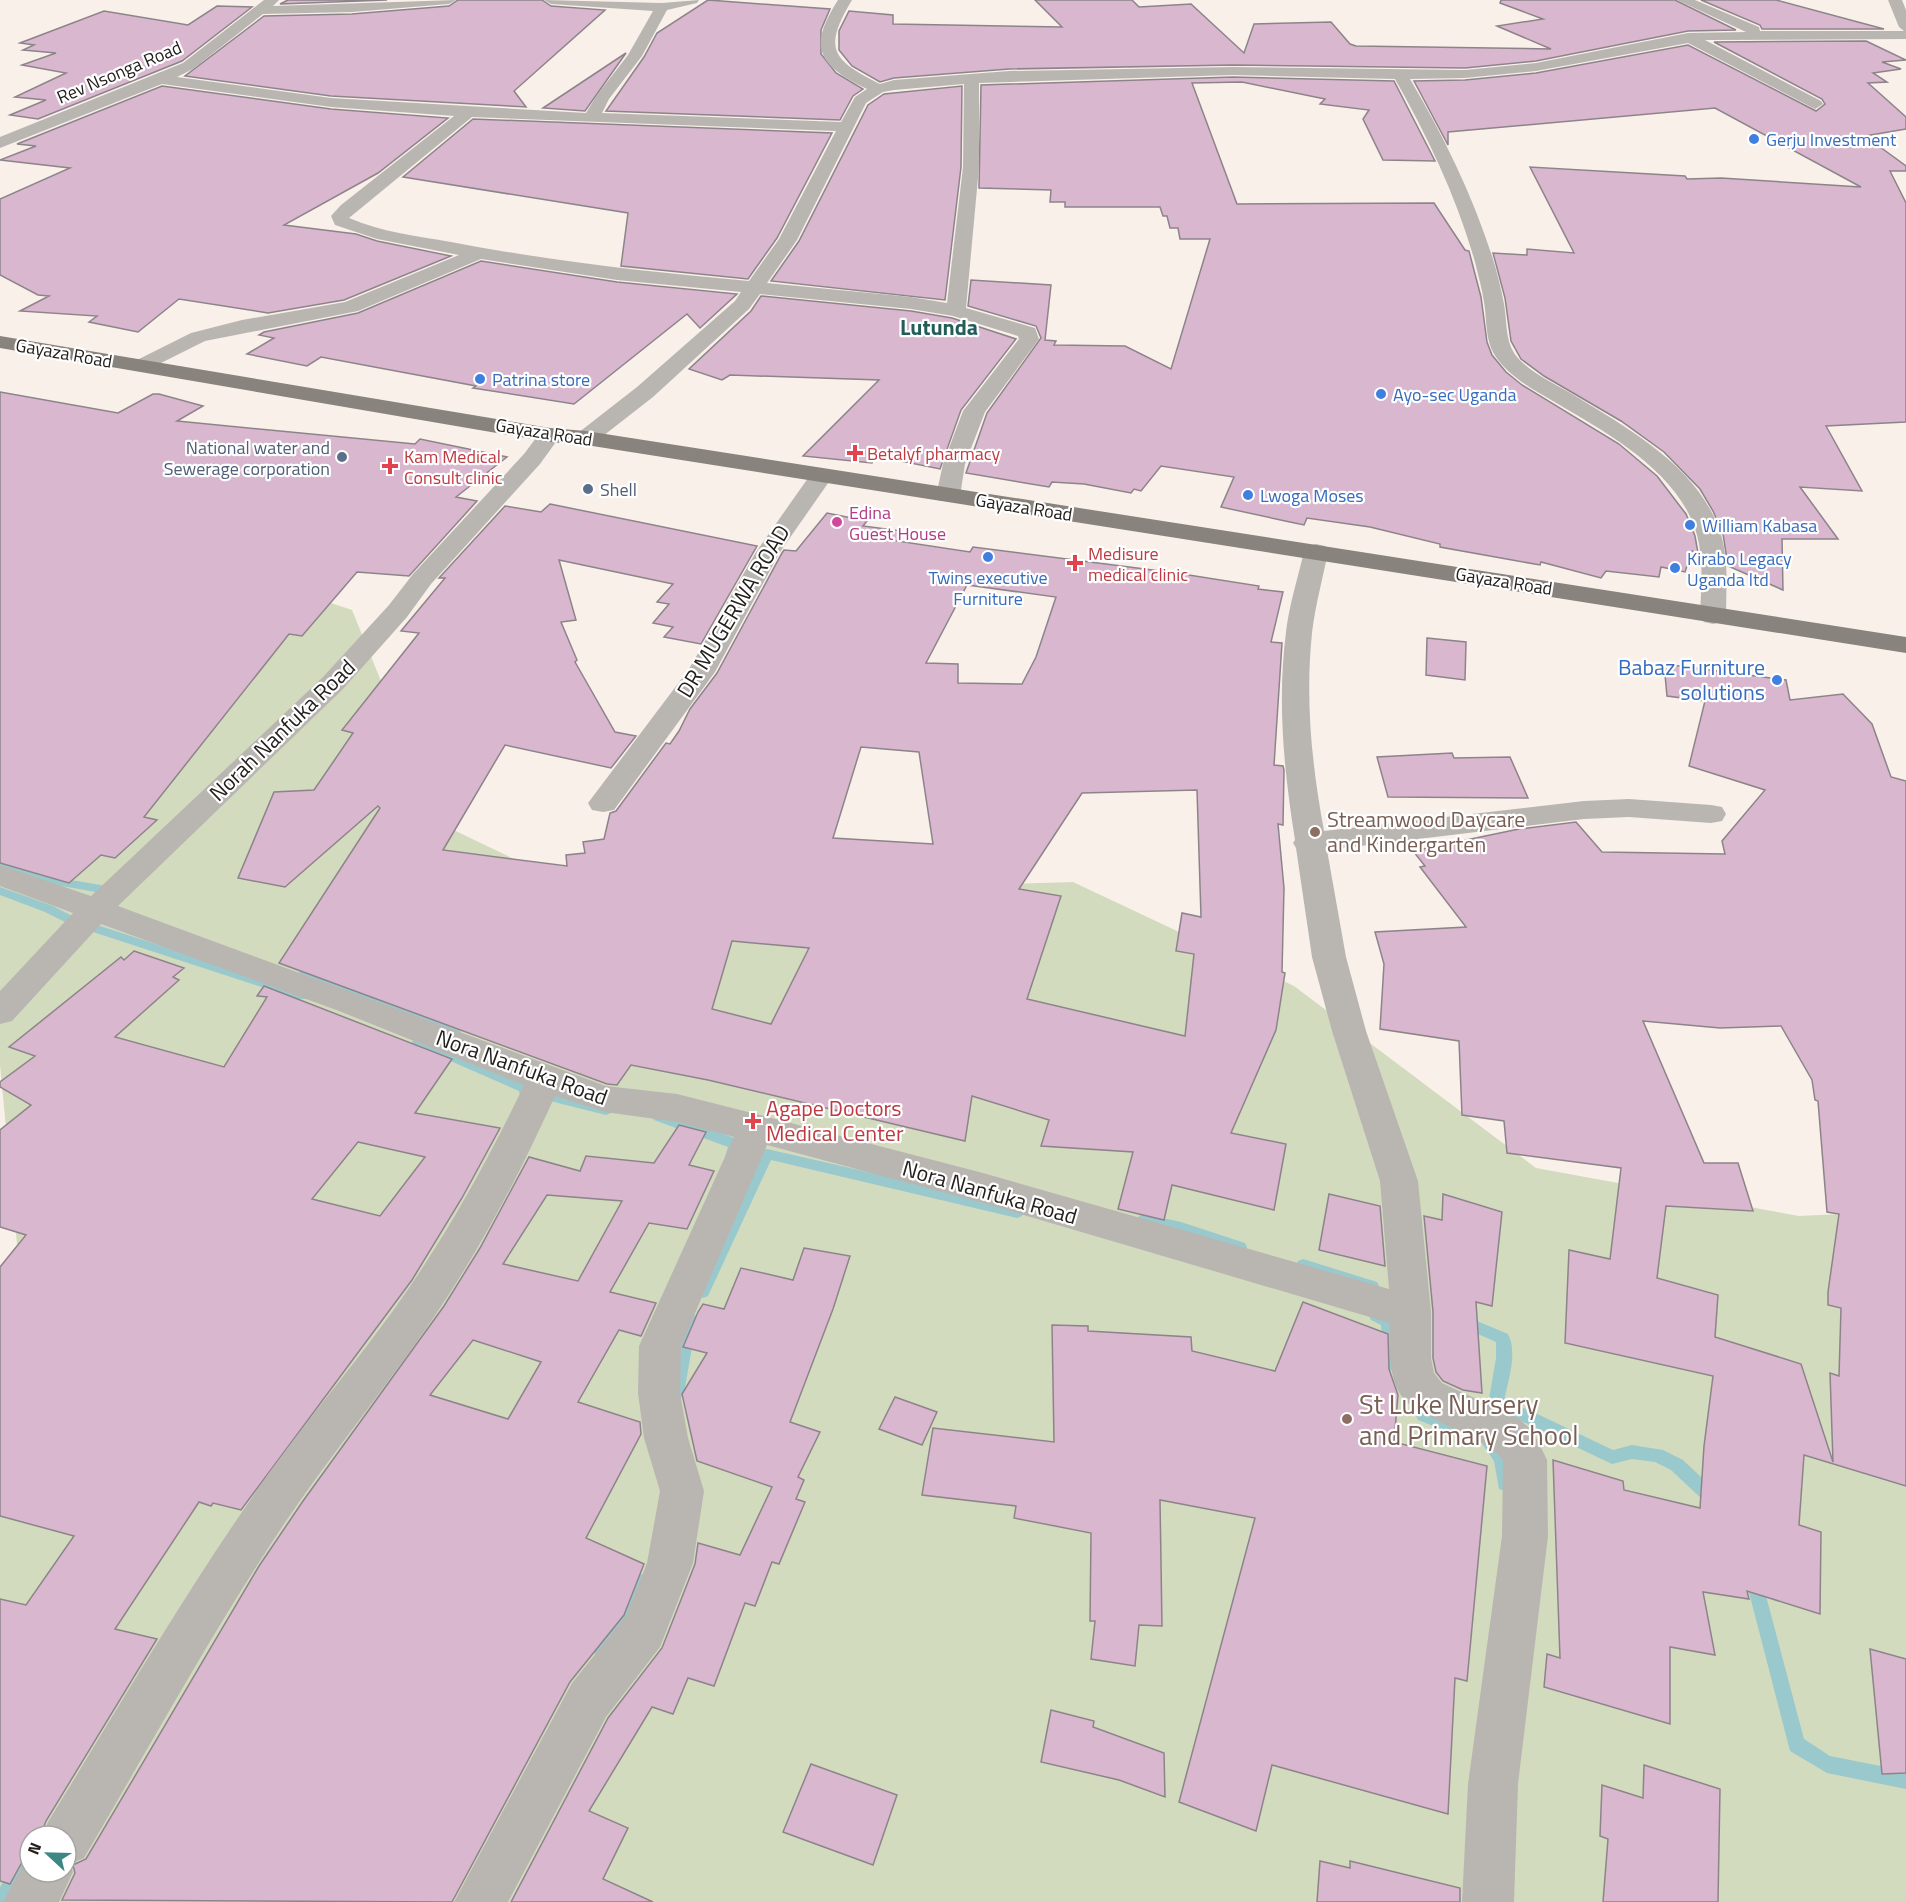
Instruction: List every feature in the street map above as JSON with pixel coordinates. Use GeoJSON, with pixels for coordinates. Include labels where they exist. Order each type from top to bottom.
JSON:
{"type":"FeatureCollection","features":[{"type":"Feature","properties":{"kind":"main road","name":"Gayaza Road"},"geometry":{"type":"LineString","coordinates":[[0,342],[550,435],[586,438],[948,496],[1316,551],[1906,645]]}},
{"type":"Feature","properties":{"kind":"street"},"geometry":{"type":"LineString","coordinates":[[266,5],[352,8],[449,0]]}},
{"type":"Feature","properties":{"kind":"street"},"geometry":{"type":"LineString","coordinates":[[551,0],[662,7],[692,0]]}},
{"type":"Feature","properties":{"kind":"street"},"geometry":{"type":"LineString","coordinates":[[844,0],[829,26],[830,54],[841,68],[878,89]]}},
{"type":"Feature","properties":{"kind":"street"},"geometry":{"type":"LineString","coordinates":[[1684,0],[1766,35]]}},
{"type":"Feature","properties":{"kind":"street"},"geometry":{"type":"LineString","coordinates":[[1895,0],[1906,27]]}},
{"type":"Feature","properties":{"kind":"street","name":"Rev Nsonga Road"},"geometry":{"type":"LineString","coordinates":[[0,143],[161,79],[200,58],[266,5]]}},
{"type":"Feature","properties":{"kind":"street"},"geometry":{"type":"LineString","coordinates":[[593,116],[607,92],[635,56],[662,7]]}},
{"type":"Feature","properties":{"kind":"street"},"geometry":{"type":"LineString","coordinates":[[586,438],[645,392],[742,305],[788,240],[860,100],[878,89],[894,85],[971,79],[1091,73],[1233,71],[1400,75],[1519,69],[1688,37],[1906,35]]}},
{"type":"Feature","properties":{"kind":"street"},"geometry":{"type":"LineString","coordinates":[[1688,37],[1815,105]]}},
{"type":"Feature","properties":{"kind":"street"},"geometry":{"type":"LineString","coordinates":[[1400,75],[1423,114],[1477,240],[1494,299],[1501,348],[1506,357],[1533,379],[1628,440],[1681,482],[1698,506],[1707,528],[1714,560],[1713,616]]}},
{"type":"Feature","properties":{"kind":"street"},"geometry":{"type":"LineString","coordinates":[[161,79],[282,98],[469,112],[845,127]]}},
{"type":"Feature","properties":{"kind":"street"},"geometry":{"type":"LineString","coordinates":[[956,311],[971,190],[974,136],[971,79]]}},
{"type":"Feature","properties":{"kind":"street"},"geometry":{"type":"LineString","coordinates":[[469,112],[340,216],[341,221],[348,225],[478,254],[628,277],[755,286],[911,303],[956,311],[1028,332],[1029,339],[974,411],[954,464],[948,496]]}},
{"type":"Feature","properties":{"kind":"street"},"geometry":{"type":"LineString","coordinates":[[140,366],[198,337],[242,326],[316,315],[351,307],[478,254]]}},
{"type":"Feature","properties":{"kind":"street","name":"Norah Nanfuka Road"},"geometry":{"type":"LineString","coordinates":[[0,1012],[94,911],[333,683],[398,611],[422,579],[532,459],[550,435]]}},
{"type":"Feature","properties":{"kind":"street","name":"DR MUGERWA ROAD"},"geometry":{"type":"LineString","coordinates":[[603,803],[659,725],[701,672],[768,552],[821,476]]}},
{"type":"Feature","properties":{"kind":"street"},"geometry":{"type":"LineString","coordinates":[[1316,551],[1299,630],[1295,674],[1298,767],[1308,843],[1329,957],[1349,1031],[1400,1181],[1411,1312],[1410,1358],[1414,1380],[1427,1396],[1504,1432],[1518,1444],[1525,1460],[1525,1536],[1493,1784],[1488,1902]]}},
{"type":"Feature","properties":{"kind":"street"},"geometry":{"type":"LineString","coordinates":[[1308,843],[1584,810],[1629,808],[1711,814]]}},
{"type":"Feature","properties":{"kind":"street","name":"Nora Nanfuka Road"},"geometry":{"type":"LineString","coordinates":[[0,875],[351,1003],[605,1100],[677,1108],[756,1128],[983,1188],[1411,1312]]}},
{"type":"Feature","properties":{"kind":"street"},"geometry":{"type":"LineString","coordinates":[[76,1824],[193,1628],[269,1509],[410,1319],[469,1226],[502,1171],[545,1079]]}},
{"type":"Feature","properties":{"kind":"street"},"geometry":{"type":"LineString","coordinates":[[480,1902],[590,1700],[643,1631],[670,1563],[682,1491],[666,1438],[659,1393],[660,1346],[756,1128]]}},
{"type":"Feature","properties":{"kind":"street"},"geometry":{"type":"LineString","coordinates":[[29,1902],[40,1884]]}},
{"type":"Feature","properties":{"kind":"green space"},"geometry":{"type":"Polygon","coordinates":[[[197,559],[352,610],[439,823],[591,896],[1073,882],[1294,986],[1536,1168],[1799,1216],[1906,1211],[1906,1902],[0,1902],[0,1425],[31,1391],[0,1065],[0,571],[197,559]]]}},
{"type":"Feature","properties":{"kind":"building"},"geometry":{"type":"Polygon","coordinates":[[[288,0],[387,0],[280,4],[288,0]]]}},
{"type":"Feature","properties":{"kind":"building"},"geometry":{"type":"Polygon","coordinates":[[[458,0],[542,0],[551,6],[605,10],[514,91],[526,107],[331,96],[185,76],[264,16],[352,14],[449,6],[458,0]]]}},
{"type":"Feature","properties":{"kind":"building"},"geometry":{"type":"Polygon","coordinates":[[[708,0],[830,9],[821,30],[821,54],[836,73],[863,89],[853,96],[840,120],[606,111],[644,57],[657,33],[708,0]]]}},
{"type":"Feature","properties":{"kind":"building"},"geometry":{"type":"Polygon","coordinates":[[[1035,0],[1132,0],[1139,7],[1191,4],[1244,53],[1254,24],[1331,22],[1350,44],[1356,46],[1551,49],[1497,26],[1543,19],[1500,3],[1501,0],[1675,0],[1736,30],[1688,31],[1536,61],[1465,68],[1233,65],[1009,69],[894,78],[880,82],[852,66],[839,50],[839,31],[849,11],[893,15],[893,24],[1062,27],[1035,0]]]}},
{"type":"Feature","properties":{"kind":"building"},"geometry":{"type":"Polygon","coordinates":[[[1701,0],[1776,0],[1884,29],[1762,29],[1760,25],[1701,0]]]}},
{"type":"Feature","properties":{"kind":"building"},"geometry":{"type":"Polygon","coordinates":[[[217,6],[252,7],[182,61],[38,119],[10,115],[46,100],[15,97],[66,73],[22,65],[56,53],[23,50],[34,45],[20,43],[104,11],[188,25],[217,6]]]}},
{"type":"Feature","properties":{"kind":"building"},"geometry":{"type":"Polygon","coordinates":[[[1866,41],[1906,60],[1882,62],[1901,69],[1873,73],[1887,82],[1868,83],[1906,117],[1906,129],[1865,136],[1906,166],[1906,171],[1890,171],[1906,203],[1906,422],[1826,426],[1862,491],[1800,487],[1838,539],[1782,539],[1783,590],[1728,566],[1723,534],[1713,511],[1700,489],[1664,452],[1621,421],[1544,376],[1521,359],[1511,341],[1505,298],[1493,253],[1527,255],[1527,249],[1574,253],[1530,167],[1685,176],[1687,179],[1721,178],[1861,187],[1715,108],[1448,132],[1448,145],[1414,81],[1465,80],[1536,73],[1688,45],[1816,111],[1825,104],[1822,99],[1714,42],[1866,41]]]}},
{"type":"Feature","properties":{"kind":"building"},"geometry":{"type":"Polygon","coordinates":[[[626,53],[585,111],[543,108],[626,53]]]}},
{"type":"Feature","properties":{"kind":"building"},"geometry":{"type":"Polygon","coordinates":[[[1233,77],[1394,81],[1435,161],[1383,160],[1363,119],[1369,110],[1320,104],[1325,99],[1242,82],[1192,83],[1237,204],[1434,203],[1465,250],[1469,251],[1481,297],[1487,342],[1492,355],[1506,372],[1522,385],[1619,444],[1657,476],[1686,514],[1695,536],[1698,553],[1692,551],[1685,572],[1661,567],[1659,577],[1606,571],[1601,578],[1541,562],[1540,565],[1440,547],[1440,544],[1370,527],[1307,518],[1304,525],[1221,507],[1234,477],[1161,466],[1141,491],[1134,489],[1131,493],[1084,484],[1052,482],[1049,487],[966,473],[987,413],[1041,338],[1036,326],[968,306],[971,280],[1051,285],[1045,340],[1056,341],[1054,345],[1125,346],[1171,369],[1210,239],[1180,239],[1178,228],[1170,228],[1167,216],[1163,216],[1160,207],[1065,207],[1065,202],[1050,202],[1051,190],[979,188],[981,85],[1233,77]]]}},
{"type":"Feature","properties":{"kind":"building"},"geometry":{"type":"Polygon","coordinates":[[[162,86],[331,109],[448,118],[378,173],[284,225],[356,234],[377,241],[451,256],[344,300],[268,313],[179,299],[138,332],[89,322],[97,316],[20,311],[49,296],[38,295],[0,275],[0,199],[70,168],[0,160],[36,146],[17,144],[162,86]]]}},
{"type":"Feature","properties":{"kind":"building"},"geometry":{"type":"Polygon","coordinates":[[[962,86],[961,167],[945,300],[771,281],[799,241],[868,105],[884,94],[962,86]]]}},
{"type":"Feature","properties":{"kind":"building"},"geometry":{"type":"Polygon","coordinates":[[[473,119],[832,133],[777,238],[748,279],[621,266],[628,213],[403,177],[473,119]]]}},
{"type":"Feature","properties":{"kind":"building"},"geometry":{"type":"Polygon","coordinates":[[[481,261],[617,282],[737,294],[700,328],[687,314],[574,404],[473,388],[476,386],[321,357],[307,366],[247,354],[274,338],[259,335],[264,332],[358,313],[481,261]]]}},
{"type":"Feature","properties":{"kind":"building"},"geometry":{"type":"Polygon","coordinates":[[[761,296],[911,311],[952,318],[1016,339],[961,410],[940,469],[876,456],[872,463],[803,456],[879,380],[730,375],[722,380],[689,369],[751,311],[761,296]]]}},
{"type":"Feature","properties":{"kind":"building"},"geometry":{"type":"Polygon","coordinates":[[[0,392],[118,413],[153,394],[159,394],[203,406],[177,421],[415,444],[420,439],[507,457],[456,497],[477,501],[409,576],[357,572],[302,636],[289,634],[144,817],[157,820],[115,858],[101,855],[69,883],[0,863],[0,392]]]}},
{"type":"Feature","properties":{"kind":"building"},"geometry":{"type":"Polygon","coordinates":[[[550,504],[757,546],[701,644],[664,637],[673,627],[653,623],[669,604],[657,602],[673,584],[559,560],[576,620],[561,622],[577,660],[575,662],[615,732],[636,736],[611,768],[505,745],[443,850],[567,866],[566,855],[585,853],[583,842],[604,839],[610,813],[616,811],[666,743],[670,744],[679,731],[690,709],[717,673],[784,550],[796,551],[827,513],[867,521],[863,526],[902,531],[897,541],[970,552],[973,547],[1176,573],[1283,592],[1271,642],[1282,643],[1274,765],[1283,766],[1284,770],[1283,825],[1278,824],[1284,888],[1282,972],[1285,973],[1276,1030],[1231,1133],[1286,1144],[1274,1210],[1172,1185],[1164,1220],[1118,1209],[1133,1152],[1041,1146],[1049,1120],[972,1096],[965,1141],[708,1080],[631,1065],[617,1085],[607,1084],[279,963],[380,808],[378,806],[285,887],[238,878],[274,792],[314,790],[353,733],[342,730],[419,633],[401,631],[445,578],[439,578],[505,506],[541,512],[550,504]],[[967,585],[926,663],[958,664],[958,683],[1022,684],[1036,657],[1056,597],[967,585]],[[861,747],[833,838],[933,844],[919,752],[861,747]],[[1197,790],[1082,793],[1019,889],[1061,896],[1027,999],[1185,1036],[1194,954],[1176,951],[1182,913],[1201,917],[1197,790]],[[732,941],[712,1009],[771,1024],[809,948],[732,941]]]}},
{"type":"Feature","properties":{"kind":"building"},"geometry":{"type":"Polygon","coordinates":[[[1427,638],[1466,642],[1465,680],[1426,675],[1427,638]]]}},
{"type":"Feature","properties":{"kind":"building"},"geometry":{"type":"Polygon","coordinates":[[[1664,664],[1786,680],[1790,700],[1843,694],[1872,724],[1891,777],[1906,781],[1906,1486],[1804,1455],[1799,1525],[1821,1532],[1820,1614],[1747,1591],[1749,1599],[1703,1592],[1715,1655],[1670,1647],[1670,1724],[1544,1687],[1547,1654],[1560,1658],[1553,1460],[1623,1481],[1624,1490],[1700,1508],[1704,1446],[1713,1376],[1565,1343],[1569,1250],[1610,1259],[1621,1168],[1507,1153],[1504,1121],[1462,1115],[1459,1041],[1380,1029],[1384,964],[1375,932],[1466,927],[1420,867],[1425,866],[1413,851],[1519,829],[1576,822],[1602,852],[1725,854],[1722,841],[1765,790],[1689,766],[1705,701],[1667,696],[1664,664]],[[1643,1021],[1704,1163],[1738,1163],[1753,1211],[1666,1206],[1657,1278],[1718,1295],[1715,1337],[1801,1364],[1833,1462],[1830,1373],[1839,1376],[1841,1308],[1828,1305],[1828,1292],[1839,1214],[1827,1212],[1818,1101],[1815,1100],[1812,1080],[1781,1026],[1720,1028],[1643,1021]]]}},
{"type":"Feature","properties":{"kind":"building"},"geometry":{"type":"Polygon","coordinates":[[[1452,753],[1454,758],[1510,757],[1528,798],[1388,797],[1377,757],[1452,753]]]}},
{"type":"Feature","properties":{"kind":"building"},"geometry":{"type":"Polygon","coordinates":[[[134,951],[184,968],[173,977],[179,980],[115,1037],[224,1067],[267,997],[257,996],[264,986],[452,1059],[415,1113],[500,1128],[462,1198],[412,1280],[241,1510],[199,1502],[115,1629],[157,1639],[45,1824],[18,1824],[18,1869],[10,1884],[0,1881],[0,1599],[26,1605],[74,1536],[0,1516],[0,1267],[26,1235],[0,1227],[0,1130],[31,1105],[0,1087],[0,1082],[35,1056],[9,1047],[121,957],[124,960],[134,951]],[[358,1142],[312,1199],[380,1216],[425,1157],[358,1142]]]}},
{"type":"Feature","properties":{"kind":"building"},"geometry":{"type":"Polygon","coordinates":[[[679,1125],[706,1132],[689,1165],[714,1171],[687,1229],[649,1223],[610,1292],[656,1303],[641,1336],[619,1330],[578,1402],[640,1422],[641,1434],[586,1538],[644,1564],[624,1615],[570,1682],[452,1902],[62,1900],[70,1884],[78,1884],[78,1863],[86,1859],[259,1566],[303,1501],[444,1306],[480,1248],[529,1157],[580,1171],[586,1156],[654,1163],[679,1125]],[[547,1195],[503,1264],[578,1281],[622,1201],[547,1195]],[[473,1340],[430,1395],[508,1419],[541,1362],[473,1340]]]}},
{"type":"Feature","properties":{"kind":"building"},"geometry":{"type":"Polygon","coordinates":[[[1329,1194],[1380,1206],[1385,1266],[1319,1250],[1329,1194]]]}},
{"type":"Feature","properties":{"kind":"building"},"geometry":{"type":"Polygon","coordinates":[[[1443,1194],[1502,1212],[1492,1306],[1476,1302],[1482,1393],[1463,1390],[1443,1381],[1436,1372],[1433,1358],[1433,1312],[1424,1216],[1442,1220],[1443,1194]]]}},
{"type":"Feature","properties":{"kind":"building"},"geometry":{"type":"Polygon","coordinates":[[[804,1248],[850,1256],[833,1309],[790,1422],[820,1432],[798,1477],[804,1480],[796,1499],[805,1502],[779,1564],[772,1562],[755,1606],[745,1603],[714,1686],[688,1678],[673,1714],[652,1707],[589,1811],[628,1828],[603,1879],[653,1902],[511,1902],[608,1718],[662,1648],[695,1564],[698,1543],[740,1555],[772,1487],[697,1461],[682,1394],[707,1353],[683,1347],[698,1312],[703,1304],[724,1309],[741,1268],[793,1280],[804,1248]]]}},
{"type":"Feature","properties":{"kind":"building"},"geometry":{"type":"Polygon","coordinates":[[[1303,1302],[1388,1334],[1389,1369],[1398,1395],[1394,1442],[1487,1466],[1467,1681],[1455,1678],[1448,1814],[1272,1765],[1256,1831],[1179,1802],[1255,1518],[1160,1500],[1162,1626],[1139,1625],[1135,1666],[1091,1659],[1095,1621],[1090,1621],[1091,1533],[1014,1518],[1016,1506],[922,1495],[933,1428],[1054,1442],[1052,1325],[1088,1326],[1088,1331],[1191,1337],[1192,1351],[1275,1371],[1303,1302]]]}},
{"type":"Feature","properties":{"kind":"building"},"geometry":{"type":"Polygon","coordinates":[[[895,1397],[937,1412],[922,1445],[879,1429],[895,1397]]]}},
{"type":"Feature","properties":{"kind":"building"},"geometry":{"type":"Polygon","coordinates":[[[1870,1649],[1906,1659],[1906,1773],[1882,1774],[1870,1649]]]}},
{"type":"Feature","properties":{"kind":"building"},"geometry":{"type":"Polygon","coordinates":[[[1051,1710],[1094,1721],[1093,1727],[1164,1753],[1165,1797],[1119,1780],[1041,1762],[1051,1710]]]}},
{"type":"Feature","properties":{"kind":"building"},"geometry":{"type":"Polygon","coordinates":[[[811,1764],[897,1795],[873,1865],[783,1832],[811,1764]]]}},
{"type":"Feature","properties":{"kind":"building"},"geometry":{"type":"Polygon","coordinates":[[[1644,1765],[1720,1789],[1718,1902],[1603,1902],[1608,1839],[1600,1836],[1602,1785],[1643,1798],[1644,1765]]]}},
{"type":"Feature","properties":{"kind":"building"},"geometry":{"type":"Polygon","coordinates":[[[1320,1861],[1350,1868],[1350,1861],[1460,1888],[1460,1902],[1317,1902],[1320,1861]]]}},
{"type":"Feature","properties":{"kind":"waterway"},"geometry":{"type":"LineString","coordinates":[[0,864],[45,879],[101,889]]}},
{"type":"Feature","properties":{"kind":"waterway"},"geometry":{"type":"LineString","coordinates":[[0,891],[49,909],[72,921],[66,928]]}},
{"type":"Feature","properties":{"kind":"waterway"},"geometry":{"type":"LineString","coordinates":[[84,933],[91,927],[302,996]]}},
{"type":"Feature","properties":{"kind":"waterway"},"geometry":{"type":"LineString","coordinates":[[303,975],[383,1001],[455,1032]]}},
{"type":"Feature","properties":{"kind":"waterway"},"geometry":{"type":"LineString","coordinates":[[418,1042],[525,1088],[527,1100]]}},
{"type":"Feature","properties":{"kind":"waterway"},"geometry":{"type":"LineString","coordinates":[[540,1100],[549,1096],[606,1110]]}},
{"type":"Feature","properties":{"kind":"waterway"},"geometry":{"type":"LineString","coordinates":[[659,1116],[735,1144],[732,1157]]}},
{"type":"Feature","properties":{"kind":"waterway"},"geometry":{"type":"LineString","coordinates":[[703,1292],[767,1154],[1017,1212]]}},
{"type":"Feature","properties":{"kind":"waterway"},"geometry":{"type":"LineString","coordinates":[[1144,1220],[1181,1228],[1240,1247]]}},
{"type":"Feature","properties":{"kind":"waterway"},"geometry":{"type":"LineString","coordinates":[[1303,1265],[1372,1286]]}},
{"type":"Feature","properties":{"kind":"waterway"},"geometry":{"type":"LineString","coordinates":[[1376,1316],[1388,1322],[1393,1365]]}},
{"type":"Feature","properties":{"kind":"waterway"},"geometry":{"type":"LineString","coordinates":[[676,1393],[690,1319]]}},
{"type":"Feature","properties":{"kind":"waterway"},"geometry":{"type":"LineString","coordinates":[[1465,1322],[1503,1338],[1504,1358],[1496,1405],[1524,1415],[1612,1457],[1632,1452],[1657,1455],[1677,1465],[1711,1497]]}},
{"type":"Feature","properties":{"kind":"waterway"},"geometry":{"type":"LineString","coordinates":[[1416,1399],[1423,1415],[1449,1425]]}},
{"type":"Feature","properties":{"kind":"waterway"},"geometry":{"type":"LineString","coordinates":[[1489,1442],[1502,1459],[1505,1484]]}},
{"type":"Feature","properties":{"kind":"waterway"},"geometry":{"type":"LineString","coordinates":[[1753,1577],[1796,1745],[1827,1764],[1906,1780]]}},
{"type":"Feature","properties":{"kind":"waterway"},"geometry":{"type":"LineString","coordinates":[[602,1650],[642,1582]]}},
{"type":"Feature","properties":{"kind":"waterway"},"geometry":{"type":"LineString","coordinates":[[2,1902],[18,1876]]}},
{"type":"Feature","properties":{"kind":"place","name":"Gerju Investment"},"geometry":{"type":"Point","coordinates":[1754,139]}},
{"type":"Feature","properties":{"kind":"place","name":"Patrina store"},"geometry":{"type":"Point","coordinates":[480,379]}},
{"type":"Feature","properties":{"kind":"place","name":"Ayo-sec Uganda"},"geometry":{"type":"Point","coordinates":[1381,394]}},
{"type":"Feature","properties":{"kind":"place","name":"Betalyf pharmacy"},"geometry":{"type":"Point","coordinates":[855,453]}},
{"type":"Feature","properties":{"kind":"place","name":"National water and Sewerage corporation"},"geometry":{"type":"Point","coordinates":[342,457]}},
{"type":"Feature","properties":{"kind":"place","name":"Kam Medical Consult clinic"},"geometry":{"type":"Point","coordinates":[390,466]}},
{"type":"Feature","properties":{"kind":"place","name":"Shell"},"geometry":{"type":"Point","coordinates":[588,489]}},
{"type":"Feature","properties":{"kind":"place","name":"Lwoga Moses"},"geometry":{"type":"Point","coordinates":[1248,495]}},
{"type":"Feature","properties":{"kind":"place","name":"Edina Guest House"},"geometry":{"type":"Point","coordinates":[837,522]}},
{"type":"Feature","properties":{"kind":"place","name":"William Kabasa"},"geometry":{"type":"Point","coordinates":[1690,525]}},
{"type":"Feature","properties":{"kind":"place","name":"Twins executive Furniture"},"geometry":{"type":"Point","coordinates":[988,557]}},
{"type":"Feature","properties":{"kind":"place","name":"Medisure medical clinic"},"geometry":{"type":"Point","coordinates":[1075,563]}},
{"type":"Feature","properties":{"kind":"place","name":"Kirabo Legacy Uganda ltd"},"geometry":{"type":"Point","coordinates":[1675,568]}},
{"type":"Feature","properties":{"kind":"place","name":"Babaz Furniture solutions"},"geometry":{"type":"Point","coordinates":[1777,680]}},
{"type":"Feature","properties":{"kind":"place","name":"Streamwood Daycare and Kindergarten"},"geometry":{"type":"Point","coordinates":[1315,832]}},
{"type":"Feature","properties":{"kind":"place","name":"Agape Doctors Medical Center"},"geometry":{"type":"Point","coordinates":[753,1121]}},
{"type":"Feature","properties":{"kind":"place","name":"St Luke Nursery and Primary School"},"geometry":{"type":"Point","coordinates":[1347,1419]}},
{"type":"Feature","properties":{"kind":"district","name":"Lutunda"},"geometry":{"type":"Point","coordinates":[939,327]}}]}
